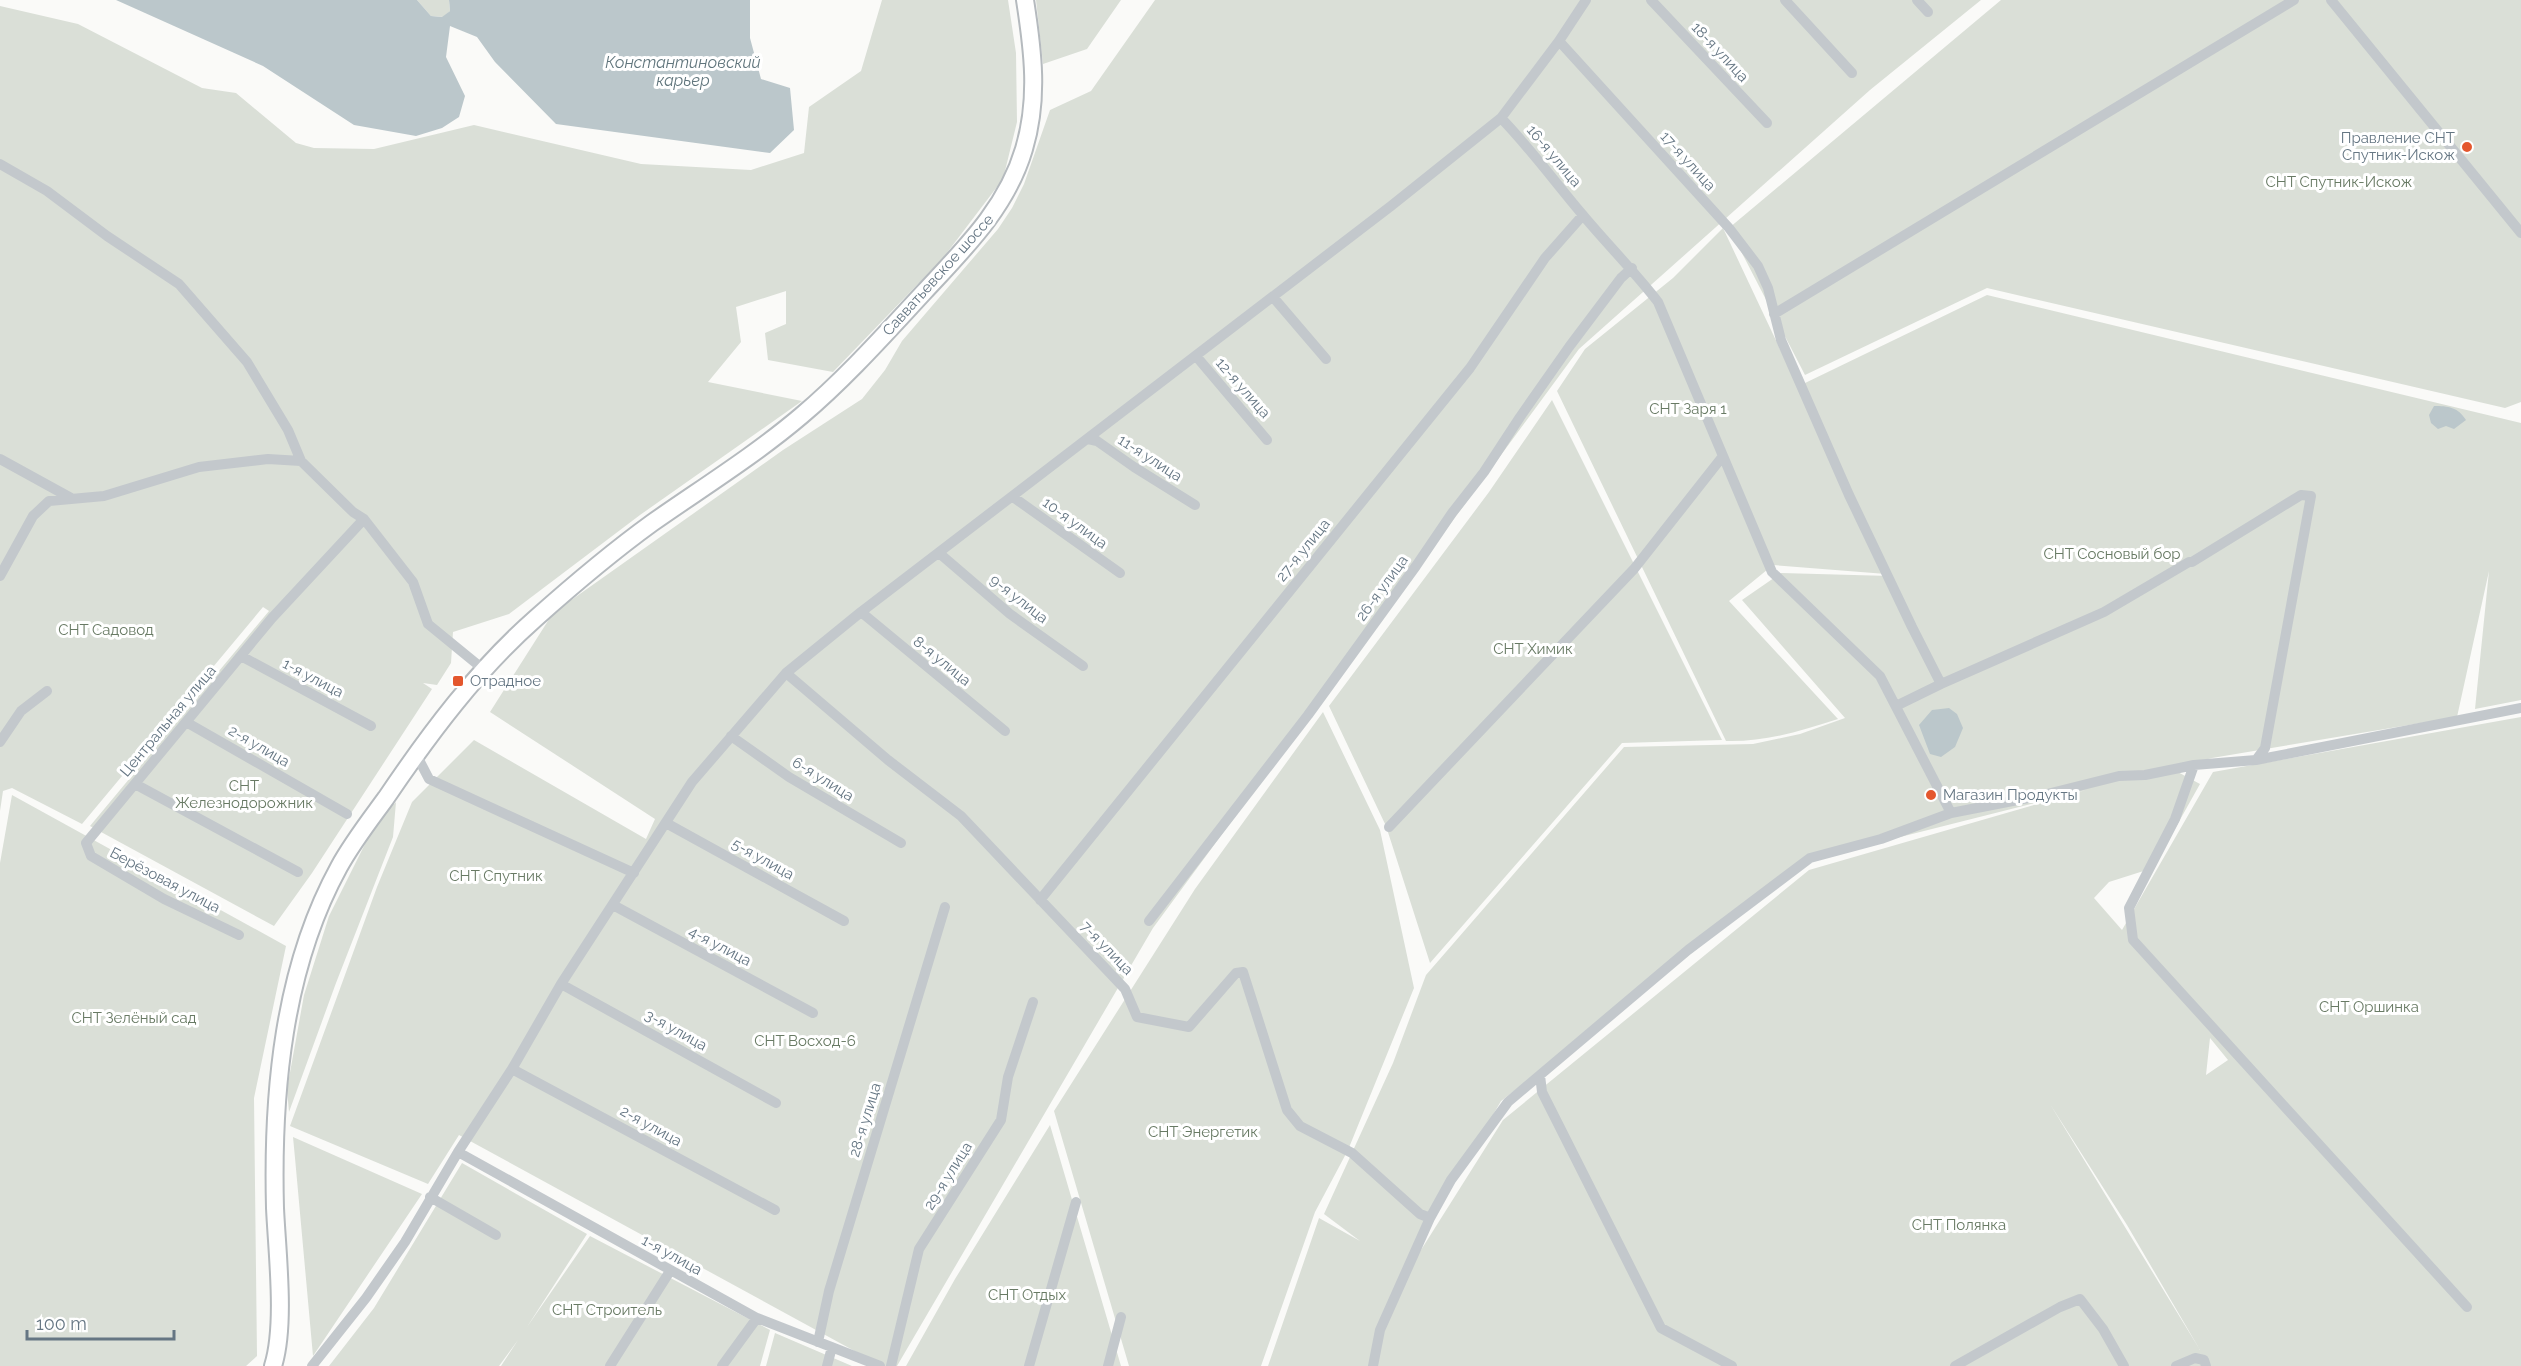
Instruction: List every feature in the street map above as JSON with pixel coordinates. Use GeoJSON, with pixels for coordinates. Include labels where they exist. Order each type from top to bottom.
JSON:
{"type":"FeatureCollection","features":[{"type":"Feature","properties":{"kind":"main road","name":"Савватьевское шоссе"},"geometry":{"type":"LineString","coordinates":[[273,1366],[279,1339],[275,1128],[284,1040],[299,967],[320,908],[341,863],[416,754],[483,669],[550,606],[629,541],[801,417],[878,342],[963,251],[989,219],[1007,191],[1025,147],[1033,108],[1034,70],[1025,0]]}},
{"type":"Feature","properties":{"kind":"street"},"geometry":{"type":"LineString","coordinates":[[312,1366],[366,1298],[405,1242],[430,1197],[512,1069],[561,984],[692,782],[786,673],[861,612],[1391,206],[1501,118],[1559,41],[1586,0]]}},
{"type":"Feature","properties":{"kind":"street","name":"18-я улица"},"geometry":{"type":"LineString","coordinates":[[1651,0],[1767,123]]}},
{"type":"Feature","properties":{"kind":"street"},"geometry":{"type":"LineString","coordinates":[[1785,0],[1851,73]]}},
{"type":"Feature","properties":{"kind":"street"},"geometry":{"type":"LineString","coordinates":[[1917,0],[1928,12]]}},
{"type":"Feature","properties":{"kind":"street"},"geometry":{"type":"LineString","coordinates":[[1774,314],[2294,0]]}},
{"type":"Feature","properties":{"kind":"street"},"geometry":{"type":"LineString","coordinates":[[2331,0],[2521,233]]}},
{"type":"Feature","properties":{"kind":"street","name":"17-я улица"},"geometry":{"type":"LineString","coordinates":[[1559,41],[1729,228],[1758,266],[1768,288],[1782,340],[1849,495],[1941,684]]}},
{"type":"Feature","properties":{"kind":"street","name":"16-я улица"},"geometry":{"type":"LineString","coordinates":[[1501,118],[1659,302],[1772,572],[1880,676],[1951,813]]}},
{"type":"Feature","properties":{"kind":"street"},"geometry":{"type":"LineString","coordinates":[[0,165],[47,191],[107,236],[178,284],[248,362],[288,430],[302,461],[353,512],[364,519],[413,582],[428,624],[483,669]]}},
{"type":"Feature","properties":{"kind":"street","name":"27-я улица"},"geometry":{"type":"LineString","coordinates":[[1040,900],[1470,368],[1545,258],[1583,215]]}},
{"type":"Feature","properties":{"kind":"street","name":"26-я улица"},"geometry":{"type":"LineString","coordinates":[[1149,921],[1308,715],[1452,513],[1484,472],[1569,347],[1621,278],[1632,268]]}},
{"type":"Feature","properties":{"kind":"street"},"geometry":{"type":"LineString","coordinates":[[1273,297],[1326,359]]}},
{"type":"Feature","properties":{"kind":"street","name":"12-я улица"},"geometry":{"type":"LineString","coordinates":[[1196,356],[1267,440]]}},
{"type":"Feature","properties":{"kind":"street","name":"11-я улица"},"geometry":{"type":"LineString","coordinates":[[1088,439],[1097,441],[1195,505]]}},
{"type":"Feature","properties":{"kind":"street"},"geometry":{"type":"LineString","coordinates":[[1389,827],[1634,569],[1723,456]]}},
{"type":"Feature","properties":{"kind":"street"},"geometry":{"type":"LineString","coordinates":[[0,459],[71,498]]}},
{"type":"Feature","properties":{"kind":"street"},"geometry":{"type":"LineString","coordinates":[[0,576],[33,516],[49,501],[104,496],[199,467],[268,459],[302,461]]}},
{"type":"Feature","properties":{"kind":"street"},"geometry":{"type":"LineString","coordinates":[[1896,706],[2104,612],[2129,595],[2192,562],[2301,495],[2311,496],[2265,748],[2256,760]]}},
{"type":"Feature","properties":{"kind":"street","name":"10-я улица"},"geometry":{"type":"LineString","coordinates":[[1013,497],[1120,573]]}},
{"type":"Feature","properties":{"kind":"street","name":"Центральная улица"},"geometry":{"type":"LineString","coordinates":[[86,843],[272,618],[364,519]]}},
{"type":"Feature","properties":{"kind":"street","name":"9-я улица"},"geometry":{"type":"LineString","coordinates":[[939,553],[1010,614],[1083,666]]}},
{"type":"Feature","properties":{"kind":"street","name":"8-я улица"},"geometry":{"type":"LineString","coordinates":[[861,612],[1005,731]]}},
{"type":"Feature","properties":{"kind":"street","name":"1-я улица"},"geometry":{"type":"LineString","coordinates":[[241,656],[371,726]]}},
{"type":"Feature","properties":{"kind":"street","name":"7-я улица"},"geometry":{"type":"LineString","coordinates":[[786,673],[888,760],[961,816],[1125,988],[1137,1017],[1189,1027],[1236,973],[1243,972],[1287,1110],[1300,1126],[1352,1153],[1420,1214],[1430,1218]]}},
{"type":"Feature","properties":{"kind":"street"},"geometry":{"type":"LineString","coordinates":[[0,742],[21,711],[47,691]]}},
{"type":"Feature","properties":{"kind":"street"},"geometry":{"type":"LineString","coordinates":[[1373,1366],[1380,1330],[1430,1218],[1451,1180],[1508,1102],[1688,950],[1810,858],[1881,839],[1951,813],[2039,796],[2119,776],[2145,775],[2194,765],[2256,760],[2521,708]]}},
{"type":"Feature","properties":{"kind":"street","name":"2-я улица"},"geometry":{"type":"LineString","coordinates":[[186,722],[347,814]]}},
{"type":"Feature","properties":{"kind":"street","name":"6-я улица"},"geometry":{"type":"LineString","coordinates":[[731,736],[789,777],[901,843]]}},
{"type":"Feature","properties":{"kind":"street"},"geometry":{"type":"LineString","coordinates":[[416,754],[429,779],[634,873]]}},
{"type":"Feature","properties":{"kind":"street"},"geometry":{"type":"LineString","coordinates":[[2194,765],[2175,819],[2129,908],[2133,940],[2467,1307]]}},
{"type":"Feature","properties":{"kind":"street"},"geometry":{"type":"LineString","coordinates":[[135,784],[298,872]]}},
{"type":"Feature","properties":{"kind":"street","name":"5-я улица"},"geometry":{"type":"LineString","coordinates":[[666,823],[844,921]]}},
{"type":"Feature","properties":{"kind":"street","name":"Берёзовая улица"},"geometry":{"type":"LineString","coordinates":[[86,843],[91,856],[164,899],[239,935]]}},
{"type":"Feature","properties":{"kind":"street","name":"4-я улица"},"geometry":{"type":"LineString","coordinates":[[613,905],[813,1013]]}},
{"type":"Feature","properties":{"kind":"street","name":"28-я улица"},"geometry":{"type":"LineString","coordinates":[[818,1342],[829,1291],[945,907]]}},
{"type":"Feature","properties":{"kind":"street","name":"3-я улица"},"geometry":{"type":"LineString","coordinates":[[561,984],[776,1103]]}},
{"type":"Feature","properties":{"kind":"street","name":"29-я улица"},"geometry":{"type":"LineString","coordinates":[[891,1366],[919,1249],[1001,1120],[1008,1077],[1033,1002]]}},
{"type":"Feature","properties":{"kind":"street","name":"2-я улица"},"geometry":{"type":"LineString","coordinates":[[512,1069],[775,1210]]}},
{"type":"Feature","properties":{"kind":"street"},"geometry":{"type":"LineString","coordinates":[[1540,1075],[1542,1092],[1661,1328],[1732,1366]]}},
{"type":"Feature","properties":{"kind":"street","name":"1-я улица"},"geometry":{"type":"LineString","coordinates":[[458,1152],[757,1318],[880,1366]]}},
{"type":"Feature","properties":{"kind":"street"},"geometry":{"type":"LineString","coordinates":[[430,1197],[496,1234]]}},
{"type":"Feature","properties":{"kind":"street"},"geometry":{"type":"LineString","coordinates":[[1029,1366],[1076,1202]]}},
{"type":"Feature","properties":{"kind":"street"},"geometry":{"type":"LineString","coordinates":[[610,1366],[670,1271]]}},
{"type":"Feature","properties":{"kind":"street"},"geometry":{"type":"LineString","coordinates":[[1955,1366],[2060,1307],[2080,1299],[2103,1329],[2124,1366]]}},
{"type":"Feature","properties":{"kind":"street"},"geometry":{"type":"LineString","coordinates":[[1108,1366],[1121,1317]]}},
{"type":"Feature","properties":{"kind":"street"},"geometry":{"type":"LineString","coordinates":[[722,1366],[757,1318]]}},
{"type":"Feature","properties":{"kind":"street"},"geometry":{"type":"LineString","coordinates":[[827,1366],[832,1347]]}},
{"type":"Feature","properties":{"kind":"street"},"geometry":{"type":"LineString","coordinates":[[2176,1366],[2195,1358],[2204,1360],[2206,1366]]}},
{"type":"Feature","properties":{"kind":"green space"},"geometry":{"type":"Polygon","coordinates":[[[417,0],[449,0],[450,11],[443,17],[431,16],[417,0]]]}},
{"type":"Feature","properties":{"kind":"green space"},"geometry":{"type":"Polygon","coordinates":[[[882,0],[1008,0],[1016,53],[1017,122],[1003,179],[943,258],[833,372],[768,360],[765,333],[786,324],[786,291],[736,307],[741,342],[708,382],[802,401],[640,515],[509,614],[453,632],[451,663],[437,685],[423,683],[432,689],[312,873],[274,926],[90,826],[269,611],[263,607],[82,824],[12,788],[3,791],[0,811],[0,6],[78,24],[202,88],[236,93],[296,143],[314,148],[374,149],[474,125],[641,164],[751,170],[804,153],[809,107],[861,71],[882,0]]]}},
{"type":"Feature","properties":{"kind":"green space"},"geometry":{"type":"Polygon","coordinates":[[[1036,0],[1121,0],[1087,49],[1043,64],[1036,0]]]}},
{"type":"Feature","properties":{"kind":"green space","name":"СНТ Восход-6"},"geometry":{"type":"Polygon","coordinates":[[[1155,0],[1981,0],[1870,90],[1579,349],[1153,928],[897,1366],[882,1366],[459,1135],[428,1184],[290,1126],[377,887],[412,802],[474,740],[646,839],[655,819],[490,712],[553,613],[783,450],[862,399],[885,370],[902,341],[998,229],[1012,208],[1024,184],[1050,110],[1091,91],[1155,0]]]}},
{"type":"Feature","properties":{"kind":"green space","name":"СНТ Спутник-Искож"},"geometry":{"type":"Polygon","coordinates":[[[2001,0],[2521,0],[2521,402],[2505,408],[1987,288],[1805,375],[1729,228],[2001,0]]]}},
{"type":"Feature","properties":{"kind":"green space","name":"СНТ Заря 1"},"geometry":{"type":"Polygon","coordinates":[[[1723,228],[1886,574],[1773,565],[1729,601],[1838,719],[1783,735],[1740,741],[1726,741],[1557,391],[1585,349],[1673,278],[1723,228]]]}},
{"type":"Feature","properties":{"kind":"green space"},"geometry":{"type":"Polygon","coordinates":[[[1987,295],[2521,423],[2521,700],[2475,709],[2489,571],[2457,717],[2212,758],[2138,777],[2176,771],[2200,784],[2153,868],[2109,882],[2094,898],[2122,930],[2213,772],[2521,717],[2521,1366],[1268,1366],[1319,1218],[1360,1241],[1324,1214],[1393,1063],[1426,975],[1624,747],[1753,744],[1800,734],[1845,718],[1742,600],[1781,573],[1890,576],[1803,384],[1987,295]],[[2086,790],[1813,859],[1501,1101],[1446,1196],[1409,1269],[1503,1120],[1809,870],[2086,790]],[[2210,1038],[2206,1075],[2228,1060],[2210,1038]],[[2050,1104],[2200,1350],[2127,1225],[2050,1104]]]}},
{"type":"Feature","properties":{"kind":"green space","name":"СНТ Химик"},"geometry":{"type":"Polygon","coordinates":[[[1552,400],[1722,740],[1622,743],[1430,963],[1386,826],[1329,706],[1489,492],[1552,400]]]}},
{"type":"Feature","properties":{"kind":"green space","name":"СНТ Энергетик"},"geometry":{"type":"Polygon","coordinates":[[[1323,712],[1380,830],[1414,988],[1348,1150],[1315,1212],[1261,1366],[1129,1366],[1054,1111],[1195,889],[1323,712]]]}},
{"type":"Feature","properties":{"kind":"green space","name":"СНТ Зелёный сад"},"geometry":{"type":"Polygon","coordinates":[[[12,795],[286,946],[254,1098],[257,1356],[246,1366],[0,1366],[0,863],[12,795]]]}},
{"type":"Feature","properties":{"kind":"green space"},"geometry":{"type":"Polygon","coordinates":[[[396,802],[393,837],[289,1112],[287,1089],[304,995],[329,916],[374,826],[396,802]]]}},
{"type":"Feature","properties":{"kind":"green space","name":"СНТ Отдых"},"geometry":{"type":"Polygon","coordinates":[[[1050,1125],[1121,1366],[906,1366],[955,1279],[1050,1125]]]}},
{"type":"Feature","properties":{"kind":"green space"},"geometry":{"type":"Polygon","coordinates":[[[293,1137],[422,1194],[313,1356],[295,1158],[293,1137]]]}},
{"type":"Feature","properties":{"kind":"green space","name":"СНТ Строитель"},"geometry":{"type":"Polygon","coordinates":[[[462,1163],[587,1234],[527,1327],[590,1236],[770,1330],[760,1366],[501,1366],[518,1340],[499,1366],[329,1366],[374,1308],[462,1163]]]}},
{"type":"Feature","properties":{"kind":"green space"},"geometry":{"type":"Polygon","coordinates":[[[775,1333],[852,1366],[766,1366],[775,1333]]]}},
{"type":"Feature","properties":{"kind":"water","name":"Константиновский карьер"},"geometry":{"type":"Polygon","coordinates":[[[116,0],[417,0],[431,16],[442,17],[450,11],[449,0],[750,0],[750,38],[761,79],[790,88],[794,130],[770,153],[556,124],[495,62],[477,37],[450,26],[446,57],[465,96],[459,117],[442,128],[416,136],[354,125],[263,66],[116,0]]]}},
{"type":"Feature","properties":{"kind":"water"},"geometry":{"type":"Polygon","coordinates":[[[2434,406],[2452,408],[2460,412],[2466,420],[2454,429],[2446,426],[2438,429],[2431,423],[2429,415],[2434,406]]]}},
{"type":"Feature","properties":{"kind":"water"},"geometry":{"type":"Polygon","coordinates":[[[1949,708],[1957,714],[1963,728],[1955,747],[1941,757],[1930,754],[1919,725],[1932,710],[1949,708]]]}},
{"type":"Feature","properties":{"kind":"place","name":"Правление СНТ Спутник-Искож"},"geometry":{"type":"Point","coordinates":[2467,147]}},
{"type":"Feature","properties":{"kind":"place","name":"Отрадное"},"geometry":{"type":"Point","coordinates":[458,681]}},
{"type":"Feature","properties":{"kind":"place","name":"Магазин Продукты"},"geometry":{"type":"Point","coordinates":[1931,795]}},
{"type":"Feature","properties":{"kind":"park label","name":"СНТ Сосновый бор"},"geometry":{"type":"Point","coordinates":[2112,554]}},
{"type":"Feature","properties":{"kind":"park label","name":"СНТ Садовод"},"geometry":{"type":"Point","coordinates":[106,630]}},
{"type":"Feature","properties":{"kind":"park label","name":"СНТ Железнодорожник"},"geometry":{"type":"Point","coordinates":[244,794]}},
{"type":"Feature","properties":{"kind":"park label","name":"СНТ Спутник"},"geometry":{"type":"Point","coordinates":[496,876]}},
{"type":"Feature","properties":{"kind":"park label","name":"СНТ Оршинка"},"geometry":{"type":"Point","coordinates":[2369,1007]}},
{"type":"Feature","properties":{"kind":"park label","name":"СНТ Полянка"},"geometry":{"type":"Point","coordinates":[1959,1225]}}]}
